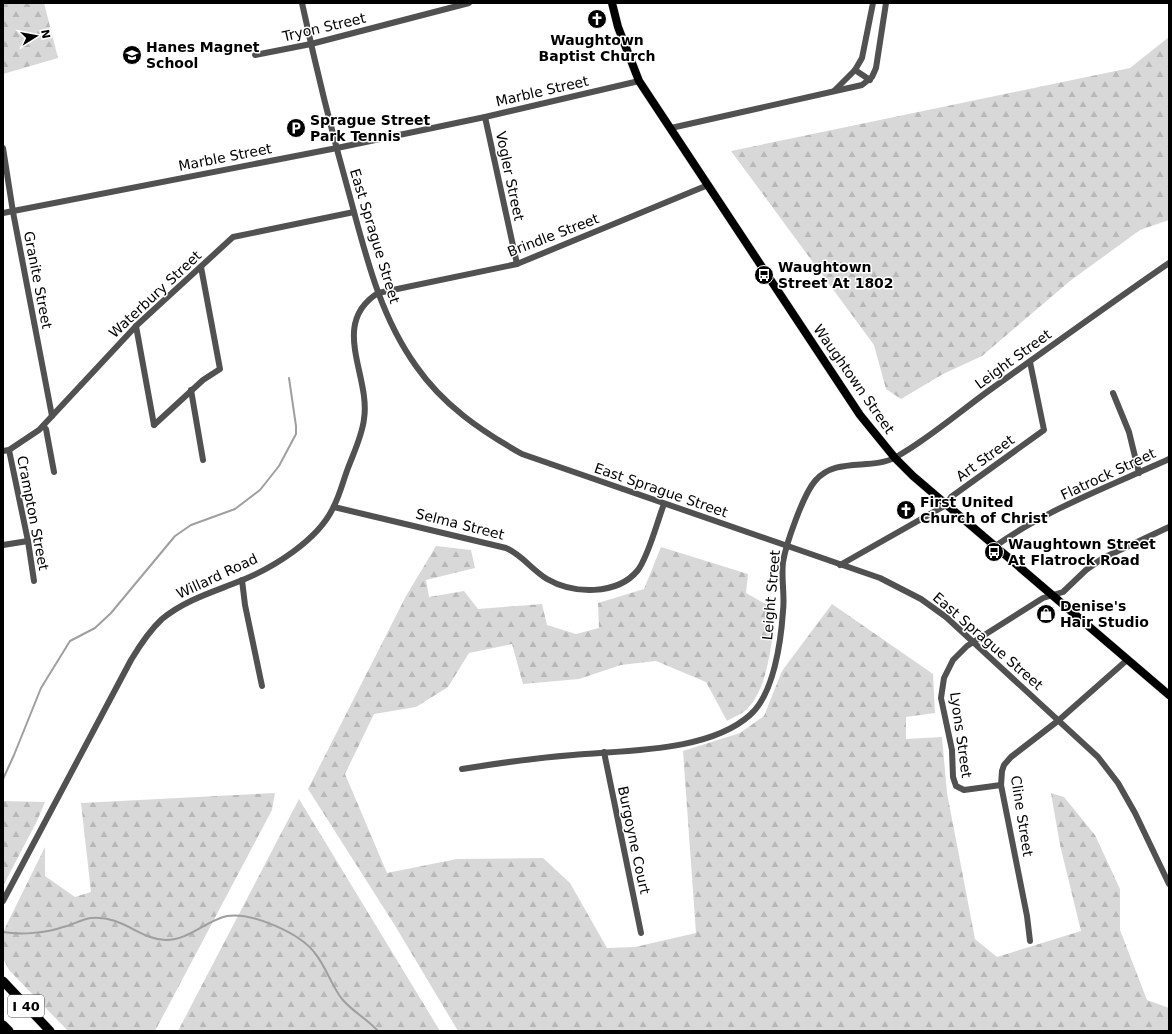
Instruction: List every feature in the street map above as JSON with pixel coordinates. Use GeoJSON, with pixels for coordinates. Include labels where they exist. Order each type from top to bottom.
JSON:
{"type":"FeatureCollection","features":[{"type":"Feature","properties":{"kind":"highway","name":"I 40"},"geometry":{"type":"LineString","coordinates":[[3,981],[50,1031]]}},
{"type":"Feature","properties":{"kind":"main road","name":"Waughtown Street"},"geometry":{"type":"LineString","coordinates":[[612,3],[618,27],[639,80],[860,415],[895,458],[946,505],[1169,695]]}},
{"type":"Feature","properties":{"kind":"street","name":"East Sprague Street"},"geometry":{"type":"LineString","coordinates":[[302,3],[336,148],[378,293],[389,320],[415,366],[446,400],[469,421],[522,454],[840,566],[880,578],[921,599],[974,642],[1098,757],[1118,784],[1135,812],[1169,884]]}},
{"type":"Feature","properties":{"kind":"street","name":"Tryon Street"},"geometry":{"type":"LineString","coordinates":[[255,55],[311,44],[469,3]]}},
{"type":"Feature","properties":{"kind":"street"},"geometry":{"type":"LineString","coordinates":[[834,90],[855,70],[862,58],[873,3]]}},
{"type":"Feature","properties":{"kind":"street"},"geometry":{"type":"LineString","coordinates":[[671,128],[834,90],[839,91],[862,86],[870,80],[876,68],[886,3]]}},
{"type":"Feature","properties":{"kind":"street"},"geometry":{"type":"LineString","coordinates":[[855,70],[870,80]]}},
{"type":"Feature","properties":{"kind":"street","name":"Marble Street"},"geometry":{"type":"LineString","coordinates":[[3,213],[336,148],[485,117],[639,80]]}},
{"type":"Feature","properties":{"kind":"street","name":"Vogler Street"},"geometry":{"type":"LineString","coordinates":[[485,117],[517,264]]}},
{"type":"Feature","properties":{"kind":"street","name":"Granite Street"},"geometry":{"type":"LineString","coordinates":[[3,148],[13,212],[52,416]]}},
{"type":"Feature","properties":{"kind":"street","name":"Brindle Street"},"geometry":{"type":"LineString","coordinates":[[378,293],[517,264],[708,185]]}},
{"type":"Feature","properties":{"kind":"street","name":"Waterbury Street"},"geometry":{"type":"LineString","coordinates":[[6,451],[28,438],[43,426],[136,326],[233,237],[354,212]]}},
{"type":"Feature","properties":{"kind":"street","name":"Leight Street"},"geometry":{"type":"LineString","coordinates":[[462,769],[505,762],[604,752],[646,750],[701,740],[730,729],[751,714],[762,700],[769,682],[781,637],[784,600],[783,563],[787,547],[805,499],[815,481],[832,469],[852,464],[875,463],[895,458],[1169,263]]}},
{"type":"Feature","properties":{"kind":"street"},"geometry":{"type":"LineString","coordinates":[[136,326],[154,425],[203,380],[220,369],[201,267]]}},
{"type":"Feature","properties":{"kind":"street","name":"Willard Road"},"geometry":{"type":"LineString","coordinates":[[3,901],[131,660],[149,632],[162,619],[188,602],[242,580],[306,542],[325,522],[334,507],[364,419],[364,398],[354,348],[355,326],[360,308],[378,293]]}},
{"type":"Feature","properties":{"kind":"street","name":"Art Street"},"geometry":{"type":"LineString","coordinates":[[840,566],[946,505],[951,497],[1044,430],[1030,362]]}},
{"type":"Feature","properties":{"kind":"street"},"geometry":{"type":"LineString","coordinates":[[192,390],[203,460]]}},
{"type":"Feature","properties":{"kind":"street"},"geometry":{"type":"LineString","coordinates":[[1113,392],[1129,432],[1139,473]]}},
{"type":"Feature","properties":{"kind":"street"},"geometry":{"type":"LineString","coordinates":[[43,426],[46,429],[54,472]]}},
{"type":"Feature","properties":{"kind":"street","name":"Crampton Street"},"geometry":{"type":"LineString","coordinates":[[6,451],[28,541],[34,581]]}},
{"type":"Feature","properties":{"kind":"street","name":"Flatrock Street"},"geometry":{"type":"LineString","coordinates":[[994,547],[1016,531],[1041,518],[1169,459]]}},
{"type":"Feature","properties":{"kind":"street","name":"Selma Street"},"geometry":{"type":"LineString","coordinates":[[334,507],[506,548],[513,551],[538,573],[558,584],[586,590],[596,590],[619,584],[630,578],[638,569],[664,504]]}},
{"type":"Feature","properties":{"kind":"street","name":"Lyons Street"},"geometry":{"type":"LineString","coordinates":[[1001,785],[964,790],[956,786],[953,777],[952,750],[942,707],[942,691],[946,673],[954,660],[967,646],[1043,598],[1063,592],[1086,570],[1103,558],[1169,528]]}},
{"type":"Feature","properties":{"kind":"street"},"geometry":{"type":"LineString","coordinates":[[3,545],[28,541]]}},
{"type":"Feature","properties":{"kind":"street"},"geometry":{"type":"LineString","coordinates":[[242,580],[245,605],[262,686]]}},
{"type":"Feature","properties":{"kind":"street","name":"Cline Street"},"geometry":{"type":"LineString","coordinates":[[1030,942],[1027,916],[1001,785],[1000,778],[1004,765],[1059,720],[1127,660]]}},
{"type":"Feature","properties":{"kind":"street","name":"Burgoyne Court"},"geometry":{"type":"LineString","coordinates":[[604,752],[641,933]]}},
{"type":"Feature","properties":{"kind":"green space"},"geometry":{"type":"Polygon","coordinates":[[[3,3],[44,3],[58,58],[3,74],[3,3]]]}},
{"type":"Feature","properties":{"kind":"green space"},"geometry":{"type":"Polygon","coordinates":[[[1169,37],[1169,220],[1140,230],[1070,281],[982,356],[943,374],[901,399],[886,389],[874,345],[731,151],[1130,68],[1169,37]]]}},
{"type":"Feature","properties":{"kind":"green space"},"geometry":{"type":"Polygon","coordinates":[[[436,546],[471,550],[475,568],[426,580],[429,597],[464,591],[478,609],[542,604],[547,625],[576,634],[599,628],[598,603],[644,589],[661,547],[748,574],[746,593],[776,610],[771,648],[765,674],[755,698],[746,710],[727,721],[706,682],[656,661],[621,665],[579,679],[523,684],[512,644],[469,653],[448,687],[416,707],[374,714],[345,774],[387,873],[457,859],[543,858],[570,883],[607,948],[635,947],[696,933],[683,751],[740,733],[764,716],[782,671],[832,604],[933,674],[935,713],[906,717],[906,739],[942,737],[947,793],[975,939],[997,957],[1081,931],[1060,845],[1051,793],[1064,797],[1095,835],[1120,889],[1120,930],[1147,1000],[1169,1008],[1169,1031],[458,1031],[394,924],[308,789],[406,596],[436,546]]]}},
{"type":"Feature","properties":{"kind":"green space"},"geometry":{"type":"Polygon","coordinates":[[[275,793],[272,810],[155,1031],[68,1031],[9,970],[3,958],[3,932],[45,847],[45,876],[75,897],[91,892],[81,803],[275,793]]]}},
{"type":"Feature","properties":{"kind":"green space"},"geometry":{"type":"Polygon","coordinates":[[[299,799],[440,1031],[178,1031],[299,799]]]}},
{"type":"Feature","properties":{"kind":"green space"},"geometry":{"type":"Polygon","coordinates":[[[3,801],[45,802],[37,821],[3,886],[3,801]]]}},
{"type":"Feature","properties":{"kind":"waterway"},"geometry":{"type":"LineString","coordinates":[[3,779],[41,688],[70,641],[95,628],[111,613],[175,536],[191,525],[235,509],[260,490],[279,466],[296,434],[289,378]]}},
{"type":"Feature","properties":{"kind":"waterway"},"geometry":{"type":"LineString","coordinates":[[3,932],[41,932],[57,929],[91,918],[102,918],[113,920],[148,936],[166,940],[190,934],[219,918],[227,916],[249,917],[274,925],[298,938],[307,945],[318,957],[342,999],[378,1031]]}},
{"type":"Feature","properties":{"kind":"place","name":"Waughtown Baptist Church"},"geometry":{"type":"Point","coordinates":[597,19]}},
{"type":"Feature","properties":{"kind":"place","name":"Hanes Magnet School"},"geometry":{"type":"Point","coordinates":[132,55]}},
{"type":"Feature","properties":{"kind":"place","name":"Sprague Street Park Tennis"},"geometry":{"type":"Point","coordinates":[296,128]}},
{"type":"Feature","properties":{"kind":"place","name":"Waughtown Street At 1802"},"geometry":{"type":"Point","coordinates":[764,275]}},
{"type":"Feature","properties":{"kind":"place","name":"First United Church of Christ"},"geometry":{"type":"Point","coordinates":[906,510]}},
{"type":"Feature","properties":{"kind":"place","name":"Waughtown Street At Flatrock Road"},"geometry":{"type":"Point","coordinates":[994,552]}},
{"type":"Feature","properties":{"kind":"place","name":"Denise's Hair Studio"},"geometry":{"type":"Point","coordinates":[1046,614]}}]}
